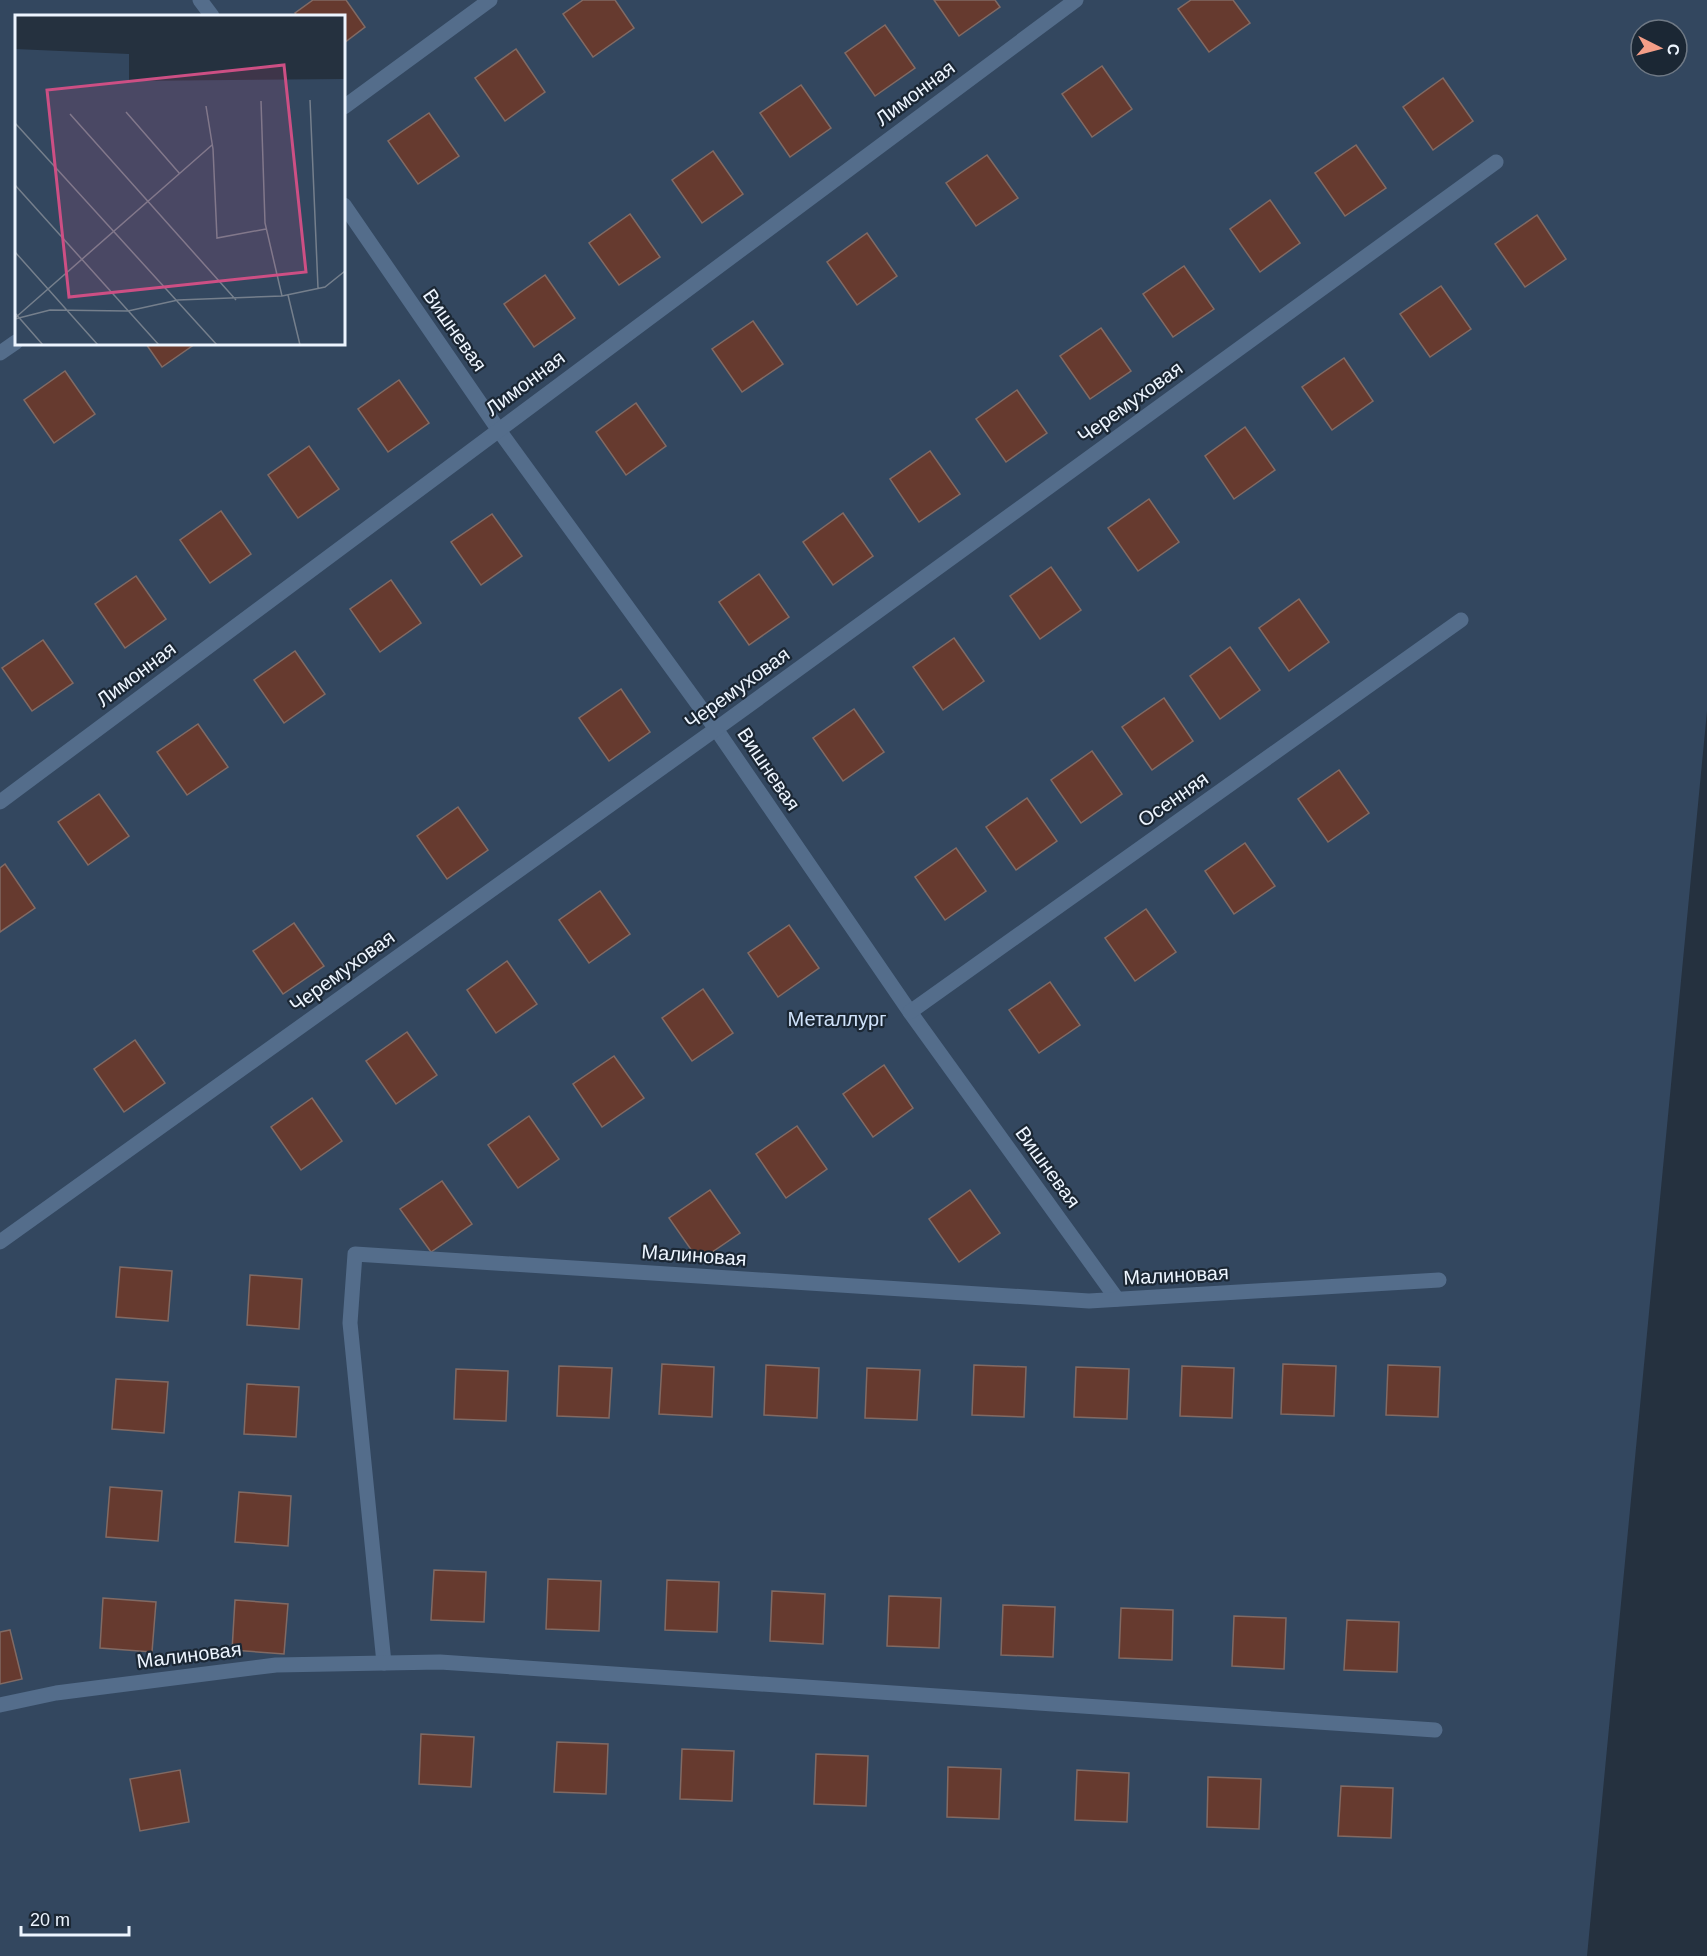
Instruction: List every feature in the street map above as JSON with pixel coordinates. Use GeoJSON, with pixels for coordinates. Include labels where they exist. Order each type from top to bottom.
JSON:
{"type":"FeatureCollection","features":[{"type":"Feature","properties":{"kind":"street"},"geometry":{"type":"LineString","coordinates":[[200,0],[211,15]]}},
{"type":"Feature","properties":{"kind":"street"},"geometry":{"type":"LineString","coordinates":[[345,106],[490,0]]}},
{"type":"Feature","properties":{"kind":"street","name":"Лимонная"},"geometry":{"type":"LineString","coordinates":[[0,802],[1076,0]]}},
{"type":"Feature","properties":{"kind":"street","name":"Черемуховая"},"geometry":{"type":"LineString","coordinates":[[0,1242],[716,729],[1496,162]]}},
{"type":"Feature","properties":{"kind":"street","name":"Вишневая"},"geometry":{"type":"LineString","coordinates":[[345,206],[498,429],[716,729],[910,1012],[1117,1299]]}},
{"type":"Feature","properties":{"kind":"street"},"geometry":{"type":"LineString","coordinates":[[0,353],[15,343]]}},
{"type":"Feature","properties":{"kind":"street","name":"Осенняя"},"geometry":{"type":"LineString","coordinates":[[910,1012],[1461,620]]}},
{"type":"Feature","properties":{"kind":"street","name":"Малиновая"},"geometry":{"type":"LineString","coordinates":[[384,1663],[350,1323],[355,1254],[1089,1301],[1439,1280]]}},
{"type":"Feature","properties":{"kind":"street","name":"Малиновая"},"geometry":{"type":"LineString","coordinates":[[0,1705],[56,1693],[276,1665],[440,1662],[1435,1730]]}},
{"type":"Feature","properties":{"kind":"green space","name":"Металлург"},"geometry":{"type":"Polygon","coordinates":[[[0,0],[1707,0],[1707,711],[1587,1956],[0,1956],[0,0]]]}},
{"type":"Feature","properties":{"kind":"building"},"geometry":{"type":"Polygon","coordinates":[[[313,0],[346,0],[365,27],[345,42],[345,15],[296,15],[295,13],[313,0]]]}},
{"type":"Feature","properties":{"kind":"building"},"geometry":{"type":"Polygon","coordinates":[[[583,0],[615,0],[634,28],[593,57],[563,14],[583,0]]]}},
{"type":"Feature","properties":{"kind":"building"},"geometry":{"type":"Polygon","coordinates":[[[934,0],[995,0],[1000,7],[959,36],[934,0]]]}},
{"type":"Feature","properties":{"kind":"building"},"geometry":{"type":"Polygon","coordinates":[[[1191,0],[1233,0],[1250,23],[1209,52],[1178,9],[1191,0]]]}},
{"type":"Feature","properties":{"kind":"building"},"geometry":{"type":"Polygon","coordinates":[[[885,25],[915,68],[875,96],[845,53],[885,25]]]}},
{"type":"Feature","properties":{"kind":"building"},"geometry":{"type":"Polygon","coordinates":[[[516,49],[545,92],[505,121],[475,78],[516,49]]]}},
{"type":"Feature","properties":{"kind":"building"},"geometry":{"type":"Polygon","coordinates":[[[1102,66],[1132,109],[1092,137],[1062,94],[1102,66]]]}},
{"type":"Feature","properties":{"kind":"building"},"geometry":{"type":"Polygon","coordinates":[[[1443,78],[1473,121],[1433,150],[1403,107],[1443,78]]]}},
{"type":"Feature","properties":{"kind":"building"},"geometry":{"type":"Polygon","coordinates":[[[801,85],[831,128],[790,157],[760,113],[801,85]]]}},
{"type":"Feature","properties":{"kind":"building"},"geometry":{"type":"Polygon","coordinates":[[[429,113],[459,156],[418,184],[388,141],[429,113]]]}},
{"type":"Feature","properties":{"kind":"building"},"geometry":{"type":"Polygon","coordinates":[[[1356,145],[1386,188],[1345,216],[1315,173],[1356,145]]]}},
{"type":"Feature","properties":{"kind":"building"},"geometry":{"type":"Polygon","coordinates":[[[713,151],[743,194],[702,223],[672,180],[713,151]]]}},
{"type":"Feature","properties":{"kind":"building"},"geometry":{"type":"Polygon","coordinates":[[[987,155],[1018,198],[976,226],[946,183],[987,155]]]}},
{"type":"Feature","properties":{"kind":"building"},"geometry":{"type":"Polygon","coordinates":[[[1270,200],[1300,243],[1260,272],[1230,229],[1270,200]]]}},
{"type":"Feature","properties":{"kind":"building"},"geometry":{"type":"Polygon","coordinates":[[[630,214],[660,257],[619,285],[589,243],[630,214]]]}},
{"type":"Feature","properties":{"kind":"building"},"geometry":{"type":"Polygon","coordinates":[[[1537,215],[1566,259],[1525,287],[1495,244],[1537,215]]]}},
{"type":"Feature","properties":{"kind":"building"},"geometry":{"type":"Polygon","coordinates":[[[867,233],[897,276],[857,305],[827,262],[867,233]]]}},
{"type":"Feature","properties":{"kind":"building"},"geometry":{"type":"Polygon","coordinates":[[[1184,266],[1214,309],[1173,337],[1143,294],[1184,266]]]}},
{"type":"Feature","properties":{"kind":"building"},"geometry":{"type":"Polygon","coordinates":[[[545,275],[575,318],[534,347],[504,304],[545,275]]]}},
{"type":"Feature","properties":{"kind":"building"},"geometry":{"type":"Polygon","coordinates":[[[1441,286],[1471,329],[1430,357],[1400,314],[1441,286]]]}},
{"type":"Feature","properties":{"kind":"building"},"geometry":{"type":"Polygon","coordinates":[[[753,321],[783,364],[742,392],[712,349],[753,321]]]}},
{"type":"Feature","properties":{"kind":"building"},"geometry":{"type":"Polygon","coordinates":[[[1101,328],[1131,371],[1090,399],[1060,356],[1101,328]]]}},
{"type":"Feature","properties":{"kind":"building"},"geometry":{"type":"Polygon","coordinates":[[[147,345],[194,345],[162,367],[147,345]]]}},
{"type":"Feature","properties":{"kind":"building"},"geometry":{"type":"Polygon","coordinates":[[[1344,358],[1373,401],[1332,430],[1302,387],[1344,358]]]}},
{"type":"Feature","properties":{"kind":"building"},"geometry":{"type":"Polygon","coordinates":[[[65,371],[95,414],[54,443],[24,400],[65,371]]]}},
{"type":"Feature","properties":{"kind":"building"},"geometry":{"type":"Polygon","coordinates":[[[399,380],[429,423],[388,452],[358,409],[399,380]]]}},
{"type":"Feature","properties":{"kind":"building"},"geometry":{"type":"Polygon","coordinates":[[[1017,390],[1047,433],[1006,462],[976,419],[1017,390]]]}},
{"type":"Feature","properties":{"kind":"building"},"geometry":{"type":"Polygon","coordinates":[[[636,403],[666,446],[626,475],[596,432],[636,403]]]}},
{"type":"Feature","properties":{"kind":"building"},"geometry":{"type":"Polygon","coordinates":[[[1245,427],[1275,470],[1234,499],[1205,456],[1245,427]]]}},
{"type":"Feature","properties":{"kind":"building"},"geometry":{"type":"Polygon","coordinates":[[[309,446],[339,489],[298,518],[268,475],[309,446]]]}},
{"type":"Feature","properties":{"kind":"building"},"geometry":{"type":"Polygon","coordinates":[[[930,451],[960,494],[919,522],[890,479],[930,451]]]}},
{"type":"Feature","properties":{"kind":"building"},"geometry":{"type":"Polygon","coordinates":[[[1149,499],[1179,542],[1138,571],[1108,528],[1149,499]]]}},
{"type":"Feature","properties":{"kind":"building"},"geometry":{"type":"Polygon","coordinates":[[[221,511],[251,554],[210,583],[180,540],[221,511]]]}},
{"type":"Feature","properties":{"kind":"building"},"geometry":{"type":"Polygon","coordinates":[[[843,513],[873,556],[833,585],[803,542],[843,513]]]}},
{"type":"Feature","properties":{"kind":"building"},"geometry":{"type":"Polygon","coordinates":[[[492,514],[522,556],[481,585],[451,542],[492,514]]]}},
{"type":"Feature","properties":{"kind":"building"},"geometry":{"type":"Polygon","coordinates":[[[1051,567],[1081,610],[1040,639],[1010,596],[1051,567]]]}},
{"type":"Feature","properties":{"kind":"building"},"geometry":{"type":"Polygon","coordinates":[[[759,574],[789,617],[749,645],[719,602],[759,574]]]}},
{"type":"Feature","properties":{"kind":"building"},"geometry":{"type":"Polygon","coordinates":[[[136,576],[166,619],[125,648],[95,604],[136,576]]]}},
{"type":"Feature","properties":{"kind":"building"},"geometry":{"type":"Polygon","coordinates":[[[391,580],[421,623],[380,652],[350,609],[391,580]]]}},
{"type":"Feature","properties":{"kind":"building"},"geometry":{"type":"Polygon","coordinates":[[[1299,599],[1329,642],[1289,671],[1259,628],[1299,599]]]}},
{"type":"Feature","properties":{"kind":"building"},"geometry":{"type":"Polygon","coordinates":[[[954,638],[984,681],[943,710],[913,667],[954,638]]]}},
{"type":"Feature","properties":{"kind":"building"},"geometry":{"type":"Polygon","coordinates":[[[43,640],[73,683],[32,711],[2,668],[43,640]]]}},
{"type":"Feature","properties":{"kind":"building"},"geometry":{"type":"Polygon","coordinates":[[[1230,647],[1260,690],[1220,719],[1190,676],[1230,647]]]}},
{"type":"Feature","properties":{"kind":"building"},"geometry":{"type":"Polygon","coordinates":[[[295,651],[325,694],[284,723],[254,680],[295,651]]]}},
{"type":"Feature","properties":{"kind":"building"},"geometry":{"type":"Polygon","coordinates":[[[621,689],[650,732],[609,761],[579,718],[621,689]]]}},
{"type":"Feature","properties":{"kind":"building"},"geometry":{"type":"Polygon","coordinates":[[[1164,698],[1193,741],[1152,770],[1122,727],[1164,698]]]}},
{"type":"Feature","properties":{"kind":"building"},"geometry":{"type":"Polygon","coordinates":[[[854,709],[884,752],[843,781],[813,738],[854,709]]]}},
{"type":"Feature","properties":{"kind":"building"},"geometry":{"type":"Polygon","coordinates":[[[198,724],[228,767],[187,795],[157,752],[198,724]]]}},
{"type":"Feature","properties":{"kind":"building"},"geometry":{"type":"Polygon","coordinates":[[[1092,751],[1122,794],[1081,823],[1051,780],[1092,751]]]}},
{"type":"Feature","properties":{"kind":"building"},"geometry":{"type":"Polygon","coordinates":[[[1339,770],[1369,813],[1328,842],[1298,799],[1339,770]]]}},
{"type":"Feature","properties":{"kind":"building"},"geometry":{"type":"Polygon","coordinates":[[[99,794],[129,836],[88,865],[58,822],[99,794]]]}},
{"type":"Feature","properties":{"kind":"building"},"geometry":{"type":"Polygon","coordinates":[[[1027,798],[1057,841],[1016,870],[986,827],[1027,798]]]}},
{"type":"Feature","properties":{"kind":"building"},"geometry":{"type":"Polygon","coordinates":[[[458,807],[488,850],[447,879],[417,836],[458,807]]]}},
{"type":"Feature","properties":{"kind":"building"},"geometry":{"type":"Polygon","coordinates":[[[1245,843],[1275,886],[1234,914],[1205,871],[1245,843]]]}},
{"type":"Feature","properties":{"kind":"building"},"geometry":{"type":"Polygon","coordinates":[[[956,848],[986,891],[945,920],[915,877],[956,848]]]}},
{"type":"Feature","properties":{"kind":"building"},"geometry":{"type":"Polygon","coordinates":[[[5,864],[35,908],[0,932],[0,868],[5,864]]]}},
{"type":"Feature","properties":{"kind":"building"},"geometry":{"type":"Polygon","coordinates":[[[600,891],[630,934],[589,963],[559,920],[600,891]]]}},
{"type":"Feature","properties":{"kind":"building"},"geometry":{"type":"Polygon","coordinates":[[[1146,909],[1176,952],[1135,981],[1105,938],[1146,909]]]}},
{"type":"Feature","properties":{"kind":"building"},"geometry":{"type":"Polygon","coordinates":[[[294,923],[324,966],[283,994],[253,951],[294,923]]]}},
{"type":"Feature","properties":{"kind":"building"},"geometry":{"type":"Polygon","coordinates":[[[789,925],[819,968],[778,997],[748,953],[789,925]]]}},
{"type":"Feature","properties":{"kind":"building"},"geometry":{"type":"Polygon","coordinates":[[[507,961],[537,1004],[496,1033],[467,990],[507,961]]]}},
{"type":"Feature","properties":{"kind":"building"},"geometry":{"type":"Polygon","coordinates":[[[1050,982],[1080,1025],[1039,1053],[1009,1010],[1050,982]]]}},
{"type":"Feature","properties":{"kind":"building"},"geometry":{"type":"Polygon","coordinates":[[[703,989],[733,1033],[692,1061],[662,1018],[703,989]]]}},
{"type":"Feature","properties":{"kind":"building"},"geometry":{"type":"Polygon","coordinates":[[[407,1032],[437,1075],[396,1104],[366,1061],[407,1032]]]}},
{"type":"Feature","properties":{"kind":"building"},"geometry":{"type":"Polygon","coordinates":[[[135,1040],[165,1083],[124,1112],[94,1069],[135,1040]]]}},
{"type":"Feature","properties":{"kind":"building"},"geometry":{"type":"Polygon","coordinates":[[[614,1056],[644,1098],[602,1127],[573,1084],[614,1056]]]}},
{"type":"Feature","properties":{"kind":"building"},"geometry":{"type":"Polygon","coordinates":[[[884,1065],[913,1108],[873,1137],[843,1094],[884,1065]]]}},
{"type":"Feature","properties":{"kind":"building"},"geometry":{"type":"Polygon","coordinates":[[[312,1098],[342,1141],[301,1170],[271,1127],[312,1098]]]}},
{"type":"Feature","properties":{"kind":"building"},"geometry":{"type":"Polygon","coordinates":[[[529,1116],[559,1159],[518,1188],[488,1145],[529,1116]]]}},
{"type":"Feature","properties":{"kind":"building"},"geometry":{"type":"Polygon","coordinates":[[[797,1126],[827,1169],[786,1198],[756,1154],[797,1126]]]}},
{"type":"Feature","properties":{"kind":"building"},"geometry":{"type":"Polygon","coordinates":[[[442,1181],[472,1224],[431,1252],[400,1209],[442,1181]]]}},
{"type":"Feature","properties":{"kind":"building"},"geometry":{"type":"Polygon","coordinates":[[[710,1190],[740,1233],[699,1261],[669,1218],[710,1190]]]}},
{"type":"Feature","properties":{"kind":"building"},"geometry":{"type":"Polygon","coordinates":[[[970,1190],[1000,1233],[959,1262],[929,1219],[970,1190]]]}},
{"type":"Feature","properties":{"kind":"building"},"geometry":{"type":"Polygon","coordinates":[[[120,1267],[172,1271],[168,1321],[116,1317],[120,1267]]]}},
{"type":"Feature","properties":{"kind":"building"},"geometry":{"type":"Polygon","coordinates":[[[250,1275],[302,1279],[299,1329],[247,1325],[250,1275]]]}},
{"type":"Feature","properties":{"kind":"building"},"geometry":{"type":"Polygon","coordinates":[[[662,1364],[714,1367],[712,1417],[659,1414],[662,1364]]]}},
{"type":"Feature","properties":{"kind":"building"},"geometry":{"type":"Polygon","coordinates":[[[1283,1364],[1336,1366],[1334,1416],[1281,1414],[1283,1364]]]}},
{"type":"Feature","properties":{"kind":"building"},"geometry":{"type":"Polygon","coordinates":[[[766,1365],[819,1368],[817,1418],[764,1415],[766,1365]]]}},
{"type":"Feature","properties":{"kind":"building"},"geometry":{"type":"Polygon","coordinates":[[[974,1365],[1026,1367],[1024,1417],[972,1415],[974,1365]]]}},
{"type":"Feature","properties":{"kind":"building"},"geometry":{"type":"Polygon","coordinates":[[[1388,1365],[1440,1367],[1438,1417],[1386,1415],[1388,1365]]]}},
{"type":"Feature","properties":{"kind":"building"},"geometry":{"type":"Polygon","coordinates":[[[559,1366],[612,1368],[609,1418],[557,1416],[559,1366]]]}},
{"type":"Feature","properties":{"kind":"building"},"geometry":{"type":"Polygon","coordinates":[[[1182,1366],[1234,1368],[1232,1418],[1180,1416],[1182,1366]]]}},
{"type":"Feature","properties":{"kind":"building"},"geometry":{"type":"Polygon","coordinates":[[[1076,1367],[1129,1369],[1127,1419],[1074,1417],[1076,1367]]]}},
{"type":"Feature","properties":{"kind":"building"},"geometry":{"type":"Polygon","coordinates":[[[867,1368],[920,1370],[917,1420],[865,1418],[867,1368]]]}},
{"type":"Feature","properties":{"kind":"building"},"geometry":{"type":"Polygon","coordinates":[[[456,1369],[508,1371],[506,1421],[454,1419],[456,1369]]]}},
{"type":"Feature","properties":{"kind":"building"},"geometry":{"type":"Polygon","coordinates":[[[116,1379],[168,1382],[164,1433],[112,1429],[116,1379]]]}},
{"type":"Feature","properties":{"kind":"building"},"geometry":{"type":"Polygon","coordinates":[[[247,1384],[299,1387],[296,1437],[244,1434],[247,1384]]]}},
{"type":"Feature","properties":{"kind":"building"},"geometry":{"type":"Polygon","coordinates":[[[110,1487],[162,1491],[158,1541],[106,1537],[110,1487]]]}},
{"type":"Feature","properties":{"kind":"building"},"geometry":{"type":"Polygon","coordinates":[[[239,1492],[291,1496],[288,1546],[235,1542],[239,1492]]]}},
{"type":"Feature","properties":{"kind":"building"},"geometry":{"type":"Polygon","coordinates":[[[434,1570],[486,1572],[484,1622],[431,1620],[434,1570]]]}},
{"type":"Feature","properties":{"kind":"building"},"geometry":{"type":"Polygon","coordinates":[[[548,1579],[601,1581],[599,1631],[546,1629],[548,1579]]]}},
{"type":"Feature","properties":{"kind":"building"},"geometry":{"type":"Polygon","coordinates":[[[667,1580],[719,1582],[717,1632],[665,1630],[667,1580]]]}},
{"type":"Feature","properties":{"kind":"building"},"geometry":{"type":"Polygon","coordinates":[[[772,1591],[825,1594],[823,1644],[770,1641],[772,1591]]]}},
{"type":"Feature","properties":{"kind":"building"},"geometry":{"type":"Polygon","coordinates":[[[889,1596],[941,1598],[939,1648],[887,1646],[889,1596]]]}},
{"type":"Feature","properties":{"kind":"building"},"geometry":{"type":"Polygon","coordinates":[[[103,1598],[156,1602],[152,1652],[100,1648],[103,1598]]]}},
{"type":"Feature","properties":{"kind":"building"},"geometry":{"type":"Polygon","coordinates":[[[235,1600],[288,1604],[284,1654],[232,1650],[235,1600]]]}},
{"type":"Feature","properties":{"kind":"building"},"geometry":{"type":"Polygon","coordinates":[[[1003,1605],[1055,1607],[1053,1657],[1001,1655],[1003,1605]]]}},
{"type":"Feature","properties":{"kind":"building"},"geometry":{"type":"Polygon","coordinates":[[[1121,1608],[1173,1610],[1172,1660],[1119,1658],[1121,1608]]]}},
{"type":"Feature","properties":{"kind":"building"},"geometry":{"type":"Polygon","coordinates":[[[1234,1616],[1286,1618],[1284,1669],[1232,1666],[1234,1616]]]}},
{"type":"Feature","properties":{"kind":"building"},"geometry":{"type":"Polygon","coordinates":[[[1347,1620],[1399,1622],[1397,1672],[1344,1670],[1347,1620]]]}},
{"type":"Feature","properties":{"kind":"building"},"geometry":{"type":"Polygon","coordinates":[[[10,1630],[22,1679],[0,1684],[0,1632],[10,1630]]]}},
{"type":"Feature","properties":{"kind":"building"},"geometry":{"type":"Polygon","coordinates":[[[421,1734],[474,1737],[471,1787],[419,1784],[421,1734]]]}},
{"type":"Feature","properties":{"kind":"building"},"geometry":{"type":"Polygon","coordinates":[[[557,1742],[608,1744],[606,1794],[554,1792],[557,1742]]]}},
{"type":"Feature","properties":{"kind":"building"},"geometry":{"type":"Polygon","coordinates":[[[682,1749],[734,1751],[732,1801],[680,1799],[682,1749]]]}},
{"type":"Feature","properties":{"kind":"building"},"geometry":{"type":"Polygon","coordinates":[[[816,1754],[868,1756],[866,1806],[814,1804],[816,1754]]]}},
{"type":"Feature","properties":{"kind":"building"},"geometry":{"type":"Polygon","coordinates":[[[948,1767],[1001,1769],[999,1819],[947,1817],[948,1767]]]}},
{"type":"Feature","properties":{"kind":"building"},"geometry":{"type":"Polygon","coordinates":[[[180,1770],[189,1822],[140,1831],[130,1779],[180,1770]]]}},
{"type":"Feature","properties":{"kind":"building"},"geometry":{"type":"Polygon","coordinates":[[[1077,1770],[1129,1773],[1127,1822],[1075,1820],[1077,1770]]]}},
{"type":"Feature","properties":{"kind":"building"},"geometry":{"type":"Polygon","coordinates":[[[1208,1777],[1261,1779],[1259,1829],[1207,1827],[1208,1777]]]}},
{"type":"Feature","properties":{"kind":"building"},"geometry":{"type":"Polygon","coordinates":[[[1341,1786],[1393,1788],[1391,1838],[1338,1836],[1341,1786]]]}}]}
